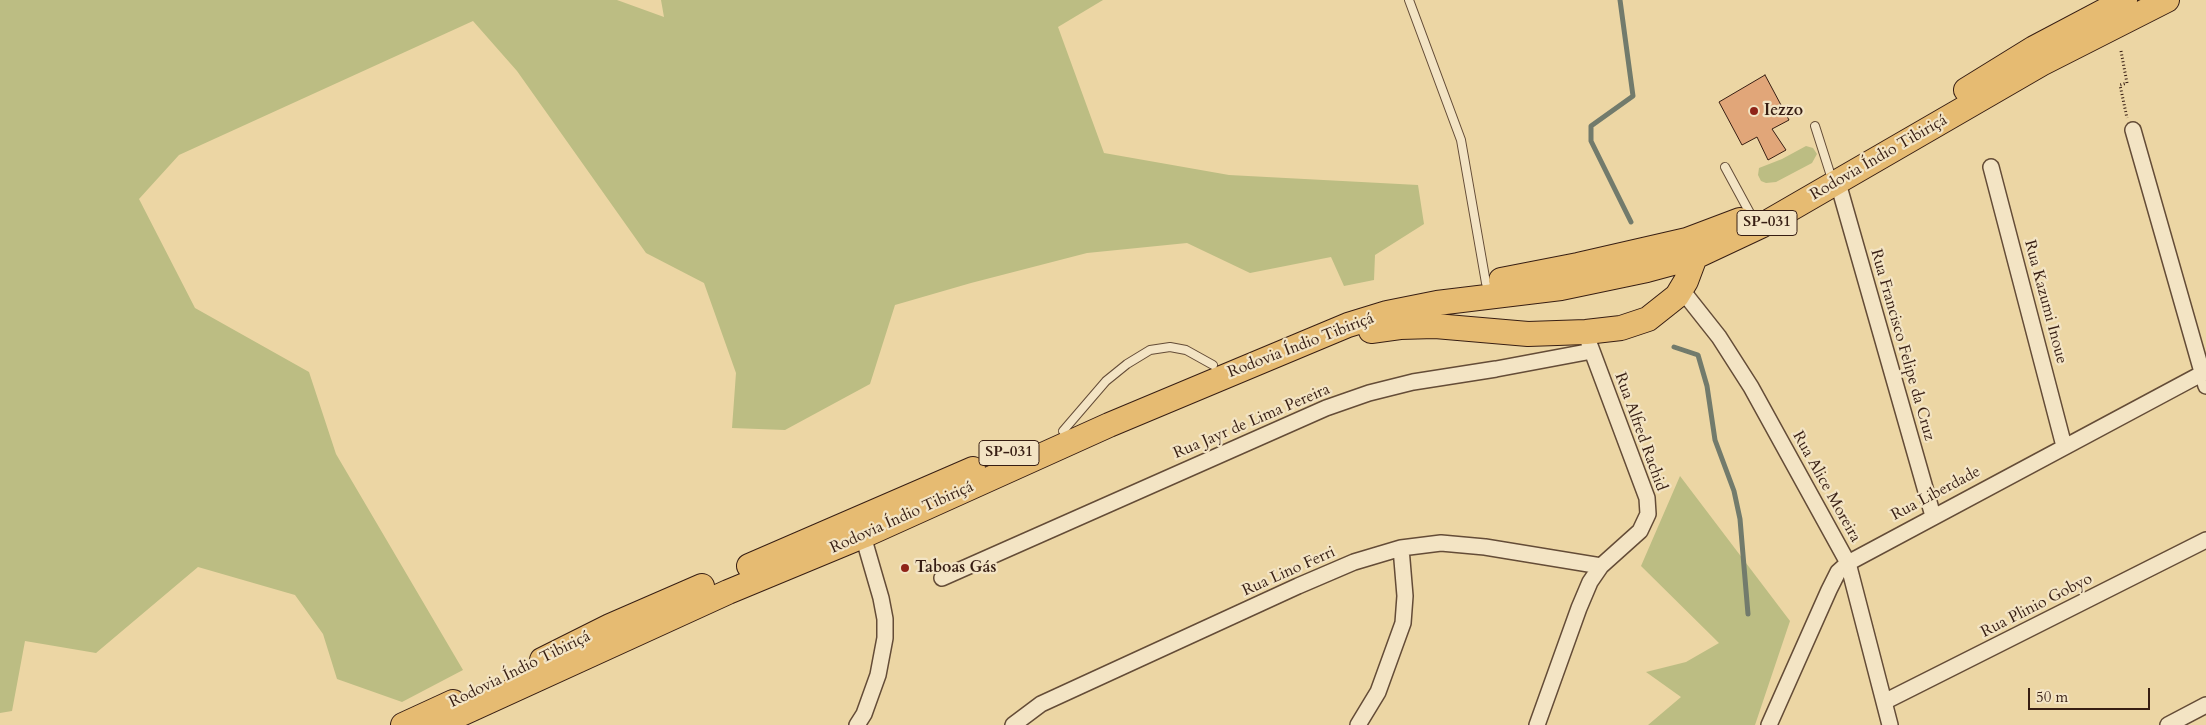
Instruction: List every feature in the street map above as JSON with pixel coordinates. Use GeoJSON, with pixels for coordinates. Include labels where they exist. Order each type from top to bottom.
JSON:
{"type":"FeatureCollection","features":[{"type":"Feature","properties":{"kind":"highway","name":"Rodovia Índio Tibiriçá"},"geometry":{"type":"LineString","coordinates":[[437,725],[728,592],[863,536],[1109,425],[1348,325],[1429,304],[1561,288],[1647,270],[1695,257],[1761,226],[1914,124],[2024,54],[2125,0]]}},
{"type":"Feature","properties":{"kind":"highway","name":"Rodovia Índio Tibiriçá"},"geometry":{"type":"LineString","coordinates":[[403,725],[497,682],[610,626],[1212,365],[1316,323],[1385,301],[1578,266],[1687,240],[1751,215],[1800,187],[1834,178],[2041,64],[2167,0]]}},
{"type":"Feature","properties":{"kind":"highway"},"geometry":{"type":"LineString","coordinates":[[1325,334],[1435,326],[1589,341],[1648,319],[1665,307],[1686,281],[1695,257]]}},
{"type":"Feature","properties":{"kind":"street"},"geometry":{"type":"LineString","coordinates":[[2133,130],[2204,379]]}},
{"type":"Feature","properties":{"kind":"street","name":"Rua Kazumi Inoue"},"geometry":{"type":"LineString","coordinates":[[1991,167],[2064,446]]}},
{"type":"Feature","properties":{"kind":"street","name":"Rua Francisco Felipe da Cruz"},"geometry":{"type":"LineString","coordinates":[[1834,178],[1933,516]]}},
{"type":"Feature","properties":{"kind":"street","name":"Rua Alice Moreira"},"geometry":{"type":"LineString","coordinates":[[1681,289],[1719,337],[1751,387],[1848,563],[1890,725]]}},
{"type":"Feature","properties":{"kind":"street","name":"Rua Alfred Rachid"},"geometry":{"type":"LineString","coordinates":[[1537,725],[1590,582],[1602,566],[1640,531],[1648,514],[1647,498],[1589,341]]}},
{"type":"Feature","properties":{"kind":"street","name":"Rua Jayr de Lima Pereira"},"geometry":{"type":"LineString","coordinates":[[942,578],[1308,416],[1369,393],[1413,382],[1496,369],[1589,341]]}},
{"type":"Feature","properties":{"kind":"street","name":"Rua Liberdade"},"geometry":{"type":"LineString","coordinates":[[1769,725],[1829,590],[1838,572],[1848,563],[2064,446],[2204,379]]}},
{"type":"Feature","properties":{"kind":"street"},"geometry":{"type":"LineString","coordinates":[[857,725],[864,714],[878,675],[885,619],[881,598],[863,536]]}},
{"type":"Feature","properties":{"kind":"street","name":"Rua Plinio Gobyo"},"geometry":{"type":"LineString","coordinates":[[1884,702],[2206,540]]}},
{"type":"Feature","properties":{"kind":"street","name":"Rua Lino Ferri"},"geometry":{"type":"LineString","coordinates":[[1013,725],[1041,704],[1298,586],[1354,562],[1401,548],[1441,544],[1485,547],[1602,566]]}},
{"type":"Feature","properties":{"kind":"street"},"geometry":{"type":"LineString","coordinates":[[1358,725],[1378,692],[1403,623],[1405,596],[1401,548]]}},
{"type":"Feature","properties":{"kind":"street"},"geometry":{"type":"LineString","coordinates":[[2168,725],[2206,705]]}},
{"type":"Feature","properties":{"kind":"lane"},"geometry":{"type":"LineString","coordinates":[[1409,0],[1462,140],[1486,284]]}},
{"type":"Feature","properties":{"kind":"lane"},"geometry":{"type":"LineString","coordinates":[[1815,126],[1834,178]]}},
{"type":"Feature","properties":{"kind":"lane"},"geometry":{"type":"LineString","coordinates":[[1725,167],[1751,215]]}},
{"type":"Feature","properties":{"kind":"lane"},"geometry":{"type":"LineString","coordinates":[[1063,431],[1106,381],[1127,364],[1150,350],[1170,347],[1186,350],[1212,365]]}},
{"type":"Feature","properties":{"kind":"path"},"geometry":{"type":"LineString","coordinates":[[2121,51],[2127,83],[2120,85],[2125,115],[2133,130]]}},
{"type":"Feature","properties":{"kind":"green space"},"geometry":{"type":"Polygon","coordinates":[[[0,0],[617,0],[664,17],[661,0],[1103,0],[1058,27],[1104,153],[1229,175],[1418,185],[1424,224],[1375,255],[1374,280],[1344,286],[1331,257],[1250,273],[1187,243],[1087,253],[895,305],[870,384],[785,430],[732,428],[736,373],[704,283],[646,253],[517,71],[473,21],[179,155],[139,199],[195,308],[309,372],[336,454],[463,670],[402,702],[337,679],[323,634],[295,595],[198,567],[96,653],[25,641],[12,711],[0,713],[0,0]]]}},
{"type":"Feature","properties":{"kind":"green space"},"geometry":{"type":"Polygon","coordinates":[[[1806,146],[1813,148],[1817,154],[1812,163],[1776,182],[1766,183],[1761,181],[1758,175],[1759,168],[1782,159],[1806,146]]]}},
{"type":"Feature","properties":{"kind":"green space"},"geometry":{"type":"Polygon","coordinates":[[[1680,476],[1790,621],[1755,725],[1648,725],[1681,697],[1646,672],[1686,662],[1719,643],[1641,566],[1680,476]]]}},
{"type":"Feature","properties":{"kind":"building","name":"Iezzo"},"geometry":{"type":"Polygon","coordinates":[[[1765,75],[1789,120],[1772,129],[1786,150],[1768,160],[1757,137],[1742,145],[1719,102],[1765,75]]]}},
{"type":"Feature","properties":{"kind":"waterway"},"geometry":{"type":"LineString","coordinates":[[1620,0],[1633,96],[1591,126],[1591,141],[1631,222]]}},
{"type":"Feature","properties":{"kind":"waterway"},"geometry":{"type":"LineString","coordinates":[[1674,347],[1698,355],[1707,386],[1715,440],[1734,491],[1740,519],[1748,614]]}},
{"type":"Feature","properties":{"kind":"place","name":"Iezzo"},"geometry":{"type":"Point","coordinates":[1754,111]}},
{"type":"Feature","properties":{"kind":"place","name":"Taboas Gás"},"geometry":{"type":"Point","coordinates":[905,568]}}]}
